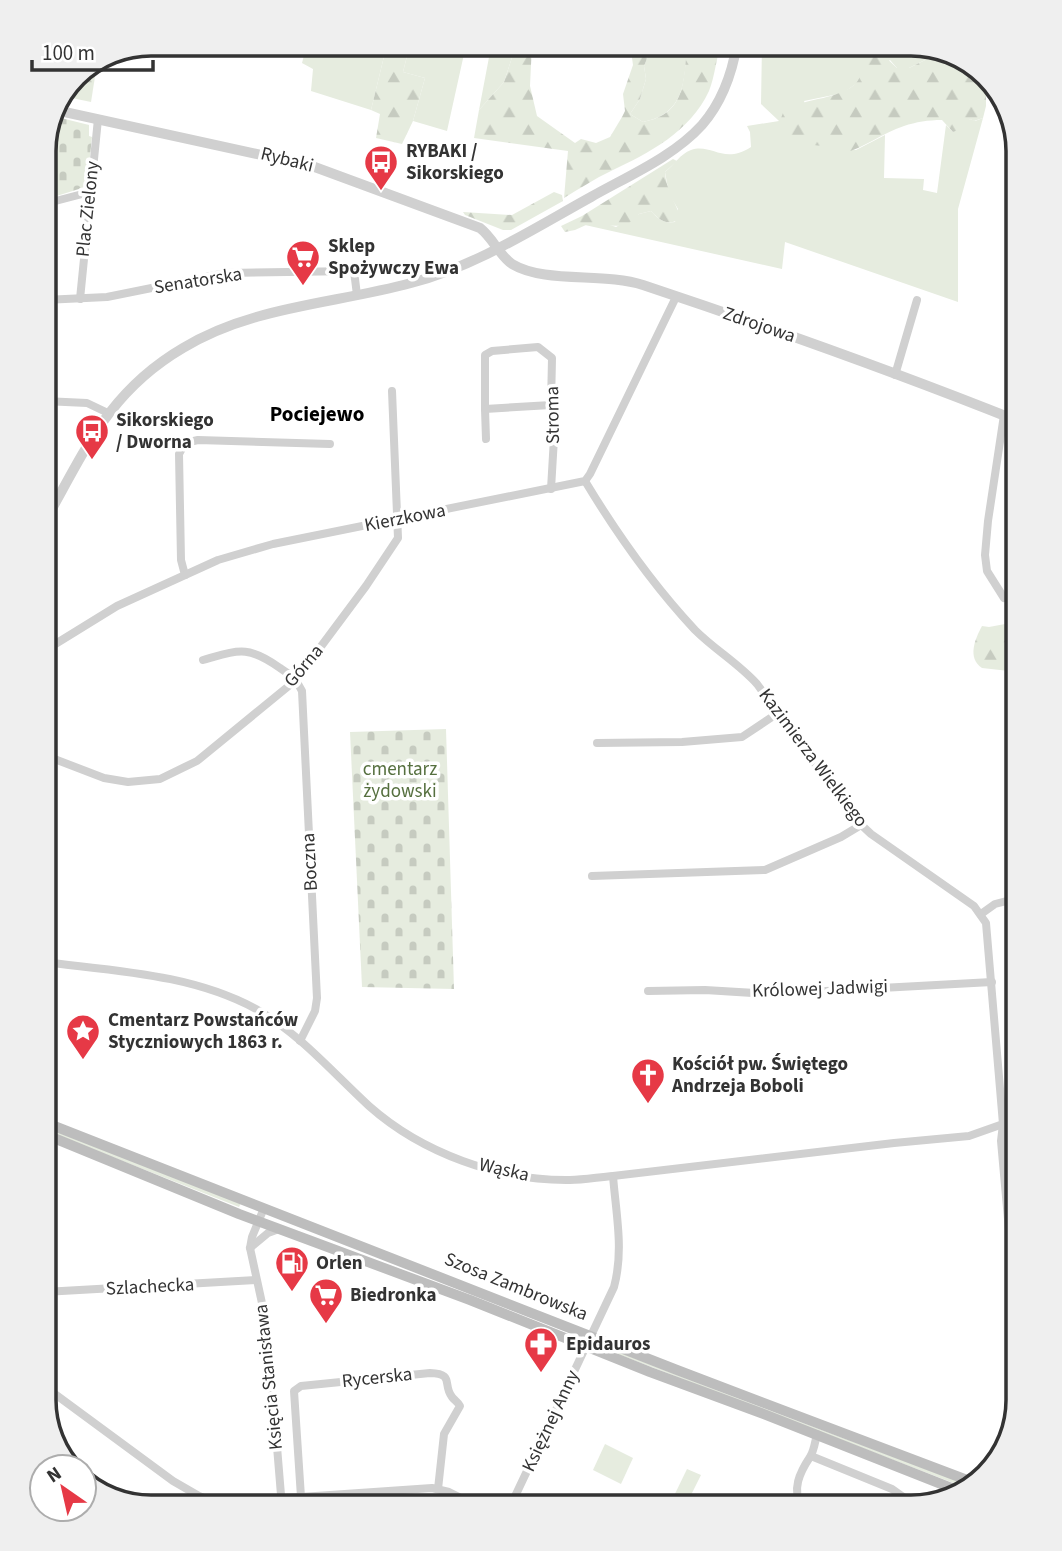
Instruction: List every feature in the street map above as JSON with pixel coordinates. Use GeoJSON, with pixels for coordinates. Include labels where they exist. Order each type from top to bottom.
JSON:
{"type":"FeatureCollection","features":[{"type":"Feature","properties":{"kind":"main road","name":"Szosa Zambrowska"},"geometry":{"type":"LineString","coordinates":[[56,1127],[963,1479]]}},
{"type":"Feature","properties":{"kind":"main road","name":"Szosa Zambrowska"},"geometry":{"type":"LineString","coordinates":[[56,1139],[239,1214],[470,1300],[673,1382],[817,1434],[949,1487]]}},
{"type":"Feature","properties":{"kind":"main road"},"geometry":{"type":"LineString","coordinates":[[352,1256],[358,1252],[357,1243]]}},
{"type":"Feature","properties":{"kind":"street"},"geometry":{"type":"LineString","coordinates":[[56,501],[108,413],[129,388],[150,370],[205,335],[251,317],[438,275],[499,248],[655,161],[693,134],[723,94],[734,56]]}},
{"type":"Feature","properties":{"kind":"street","name":"Rybaki"},"geometry":{"type":"LineString","coordinates":[[65,112],[265,154],[323,169],[471,224],[487,233],[499,248]]}},
{"type":"Feature","properties":{"kind":"street","name":"Plac Zielony"},"geometry":{"type":"LineString","coordinates":[[80,299],[98,119]]}},
{"type":"Feature","properties":{"kind":"street"},"geometry":{"type":"LineString","coordinates":[[56,201],[90,192]]}},
{"type":"Feature","properties":{"kind":"street","name":"Zdrojowa"},"geometry":{"type":"LineString","coordinates":[[499,248],[511,263],[529,271],[627,281],[1006,417]]}},
{"type":"Feature","properties":{"kind":"street","name":"Senatorska"},"geometry":{"type":"LineString","coordinates":[[56,300],[107,297],[226,273],[354,271],[357,295]]}},
{"type":"Feature","properties":{"kind":"street"},"geometry":{"type":"LineString","coordinates":[[585,481],[676,297]]}},
{"type":"Feature","properties":{"kind":"street"},"geometry":{"type":"LineString","coordinates":[[895,375],[917,300]]}},
{"type":"Feature","properties":{"kind":"street","name":"Stroma"},"geometry":{"type":"LineString","coordinates":[[485,409],[485,355],[492,351],[538,347],[553,361],[551,405],[554,438],[551,489]]}},
{"type":"Feature","properties":{"kind":"street","name":"Górna"},"geometry":{"type":"LineString","coordinates":[[56,760],[111,780],[136,782],[160,779],[197,761],[296,680],[395,545],[399,534],[391,391]]}},
{"type":"Feature","properties":{"kind":"street"},"geometry":{"type":"LineString","coordinates":[[56,402],[87,403],[108,413]]}},
{"type":"Feature","properties":{"kind":"street"},"geometry":{"type":"LineString","coordinates":[[486,439],[485,409],[551,405]]}},
{"type":"Feature","properties":{"kind":"street"},"geometry":{"type":"LineString","coordinates":[[1004,598],[987,571],[985,555],[988,521],[1006,437]]}},
{"type":"Feature","properties":{"kind":"street"},"geometry":{"type":"LineString","coordinates":[[185,575],[181,560],[179,454],[185,443],[198,440],[330,444]]}},
{"type":"Feature","properties":{"kind":"street","name":"Kierzkowa"},"geometry":{"type":"LineString","coordinates":[[56,643],[104,613],[218,560],[255,548],[585,481]]}},
{"type":"Feature","properties":{"kind":"street","name":"Kazimierza Wielkiego"},"geometry":{"type":"LineString","coordinates":[[585,481],[617,533],[694,629],[745,670],[861,825],[968,901],[981,914]]}},
{"type":"Feature","properties":{"kind":"street"},"geometry":{"type":"LineString","coordinates":[[203,660],[235,652],[254,652],[296,680]]}},
{"type":"Feature","properties":{"kind":"street","name":"Boczna"},"geometry":{"type":"LineString","coordinates":[[296,680],[303,697],[302,726],[317,998],[315,1011],[300,1041]]}},
{"type":"Feature","properties":{"kind":"street"},"geometry":{"type":"LineString","coordinates":[[597,743],[682,742],[742,737],[778,713]]}},
{"type":"Feature","properties":{"kind":"street"},"geometry":{"type":"LineString","coordinates":[[592,876],[765,870],[841,837],[861,825]]}},
{"type":"Feature","properties":{"kind":"street"},"geometry":{"type":"LineString","coordinates":[[1006,901],[995,904],[981,914],[988,930],[1006,1197]]}},
{"type":"Feature","properties":{"kind":"street","name":"Wąska"},"geometry":{"type":"LineString","coordinates":[[56,963],[143,974],[222,993],[258,1010],[300,1041],[380,1115],[405,1133],[466,1161],[521,1176],[572,1180],[613,1176],[969,1136],[1003,1124]]}},
{"type":"Feature","properties":{"kind":"street","name":"Królowej Jadwigi"},"geometry":{"type":"LineString","coordinates":[[648,991],[705,990],[770,994],[992,982]]}},
{"type":"Feature","properties":{"kind":"street","name":"Księżnej Anny"},"geometry":{"type":"LineString","coordinates":[[516,1495],[614,1287],[619,1268],[620,1244],[613,1176]]}},
{"type":"Feature","properties":{"kind":"street","name":"Księcia Stanisława"},"geometry":{"type":"LineString","coordinates":[[264,1208],[250,1248],[269,1339],[281,1495]]}},
{"type":"Feature","properties":{"kind":"street"},"geometry":{"type":"LineString","coordinates":[[239,1214],[252,1237]]}},
{"type":"Feature","properties":{"kind":"street"},"geometry":{"type":"LineString","coordinates":[[250,1248],[268,1233],[279,1229]]}},
{"type":"Feature","properties":{"kind":"street","name":"Szlachecka"},"geometry":{"type":"LineString","coordinates":[[56,1291],[256,1280]]}},
{"type":"Feature","properties":{"kind":"street","name":"Rycerska"},"geometry":{"type":"LineString","coordinates":[[302,1495],[294,1403],[294,1391],[297,1388],[430,1373],[446,1377],[450,1394],[460,1406],[444,1434],[438,1489]]}},
{"type":"Feature","properties":{"kind":"street"},"geometry":{"type":"LineString","coordinates":[[56,1395],[173,1481],[197,1495]]}},
{"type":"Feature","properties":{"kind":"street"},"geometry":{"type":"LineString","coordinates":[[798,1495],[796,1489],[811,1456],[817,1434]]}},
{"type":"Feature","properties":{"kind":"street"},"geometry":{"type":"LineString","coordinates":[[811,1456],[892,1489],[900,1495]]}},
{"type":"Feature","properties":{"kind":"street"},"geometry":{"type":"LineString","coordinates":[[336,1495],[438,1489],[455,1495]]}},
{"type":"Feature","properties":{"kind":"green space"},"geometry":{"type":"Polygon","coordinates":[[[304,56],[384,56],[371,110],[311,91],[313,69],[302,63],[304,56]]]}},
{"type":"Feature","properties":{"kind":"green space"},"geometry":{"type":"Polygon","coordinates":[[[384,56],[407,56],[403,72],[425,78],[413,121],[402,144],[376,138],[380,114],[371,110],[384,56]]]}},
{"type":"Feature","properties":{"kind":"green space"},"geometry":{"type":"Polygon","coordinates":[[[407,56],[464,56],[447,131],[413,121],[425,78],[403,72],[407,56]]]}},
{"type":"Feature","properties":{"kind":"green space"},"geometry":{"type":"Polygon","coordinates":[[[489,56],[512,56],[504,82],[479,110],[489,56]]]}},
{"type":"Feature","properties":{"kind":"green space"},"geometry":{"type":"Polygon","coordinates":[[[512,56],[531,56],[530,86],[537,116],[575,143],[581,139],[596,143],[610,137],[625,111],[623,94],[633,65],[632,56],[648,56],[644,66],[646,79],[640,99],[630,114],[643,122],[658,118],[675,103],[683,83],[686,56],[718,56],[709,91],[680,130],[654,149],[564,198],[568,151],[474,138],[479,110],[504,82],[512,56]]]}},
{"type":"Feature","properties":{"kind":"green space"},"geometry":{"type":"Polygon","coordinates":[[[648,56],[687,56],[683,83],[675,103],[657,118],[643,122],[630,114],[640,99],[646,79],[644,66],[648,56]]]}},
{"type":"Feature","properties":{"kind":"green space"},"geometry":{"type":"Polygon","coordinates":[[[762,56],[917,56],[937,60],[925,60],[909,68],[897,68],[890,60],[843,93],[804,101],[818,145],[856,150],[885,135],[884,178],[924,179],[923,190],[937,193],[946,125],[953,132],[970,119],[975,121],[983,118],[958,209],[958,302],[785,242],[782,269],[585,225],[607,224],[616,227],[639,214],[651,211],[662,220],[675,222],[678,209],[669,194],[665,172],[691,150],[705,149],[733,154],[751,147],[747,126],[779,121],[761,104],[762,56]]]}},
{"type":"Feature","properties":{"kind":"green space"},"geometry":{"type":"Polygon","coordinates":[[[884,56],[897,68],[909,68],[925,60],[937,60],[953,66],[964,72],[986,93],[983,118],[974,121],[970,119],[965,127],[953,132],[942,120],[913,123],[843,153],[799,141],[785,131],[780,121],[784,110],[851,88],[870,57],[884,56]]]}},
{"type":"Feature","properties":{"kind":"green space"},"geometry":{"type":"Polygon","coordinates":[[[95,75],[91,102],[73,98],[95,75]]]}},
{"type":"Feature","properties":{"kind":"green space"},"geometry":{"type":"Polygon","coordinates":[[[62,118],[89,125],[89,136],[92,137],[87,185],[56,196],[56,145],[62,118]]]}},
{"type":"Feature","properties":{"kind":"green space"},"geometry":{"type":"Polygon","coordinates":[[[673,159],[677,161],[665,172],[669,190],[681,218],[677,221],[665,222],[651,211],[639,214],[626,226],[586,225],[565,232],[561,226],[582,216],[673,159]]]}},
{"type":"Feature","properties":{"kind":"green space"},"geometry":{"type":"Polygon","coordinates":[[[554,192],[562,195],[563,201],[511,230],[503,230],[463,212],[512,215],[554,192]]]}},
{"type":"Feature","properties":{"kind":"green space"},"geometry":{"type":"Polygon","coordinates":[[[1006,624],[1006,671],[982,668],[975,659],[975,642],[982,626],[1006,624]]]}},
{"type":"Feature","properties":{"kind":"green space","name":"cmentarz żydowski"},"geometry":{"type":"Polygon","coordinates":[[[446,729],[454,989],[362,987],[350,732],[446,729]]]}},
{"type":"Feature","properties":{"kind":"green space"},"geometry":{"type":"Polygon","coordinates":[[[56,1131],[241,1203],[239,1207],[56,1135],[56,1131]]]}},
{"type":"Feature","properties":{"kind":"green space"},"geometry":{"type":"Polygon","coordinates":[[[599,1344],[959,1481],[955,1484],[597,1346],[599,1344]]]}},
{"type":"Feature","properties":{"kind":"green space"},"geometry":{"type":"Polygon","coordinates":[[[605,1444],[633,1458],[621,1484],[593,1470],[605,1444]]]}},
{"type":"Feature","properties":{"kind":"green space"},"geometry":{"type":"Polygon","coordinates":[[[687,1469],[701,1475],[691,1495],[674,1495],[687,1469]]]}},
{"type":"Feature","properties":{"kind":"place","name":"RYBAKI / Sikorskiego"},"geometry":{"type":"Point","coordinates":[381,192]}},
{"type":"Feature","properties":{"kind":"place","name":"Sklep Spożywczy Ewa"},"geometry":{"type":"Point","coordinates":[303,287]}},
{"type":"Feature","properties":{"kind":"place","name":"Sikorskiego / Dworna"},"geometry":{"type":"Point","coordinates":[92,461]}},
{"type":"Feature","properties":{"kind":"place","name":"Cmentarz Powstańców Styczniowych 1863 r."},"geometry":{"type":"Point","coordinates":[83,1061]}},
{"type":"Feature","properties":{"kind":"place","name":"Kościół pw. Świętego Andrzeja Boboli"},"geometry":{"type":"Point","coordinates":[648,1105]}},
{"type":"Feature","properties":{"kind":"place","name":"Orlen"},"geometry":{"type":"Point","coordinates":[292,1293]}},
{"type":"Feature","properties":{"kind":"place","name":"Biedronka"},"geometry":{"type":"Point","coordinates":[326,1325]}},
{"type":"Feature","properties":{"kind":"place","name":"Epidauros"},"geometry":{"type":"Point","coordinates":[541,1374]}},
{"type":"Feature","properties":{"kind":"district","name":"Pociejewo"},"geometry":{"type":"Point","coordinates":[317,414]}}]}
